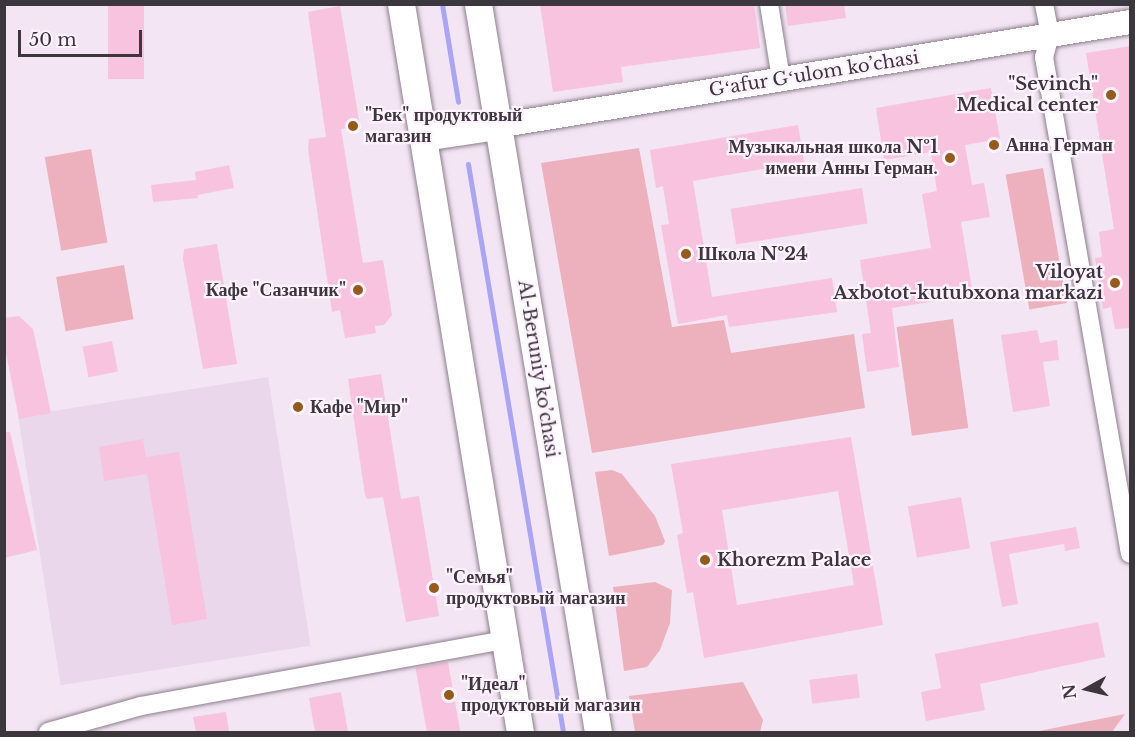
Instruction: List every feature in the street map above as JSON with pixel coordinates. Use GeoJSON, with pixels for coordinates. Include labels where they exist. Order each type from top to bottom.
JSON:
{"type":"FeatureCollection","features":[{"type":"Feature","properties":{"kind":"main road"},"geometry":{"type":"LineString","coordinates":[[401,4],[520,732]]}},
{"type":"Feature","properties":{"kind":"main road","name":"Al-Beruniy ko’chasi"},"geometry":{"type":"LineString","coordinates":[[478,4],[598,732]]}},
{"type":"Feature","properties":{"kind":"main road"},"geometry":{"type":"LineString","coordinates":[[424,137],[498,126]]}},
{"type":"Feature","properties":{"kind":"street"},"geometry":{"type":"LineString","coordinates":[[769,4],[781,79]]}},
{"type":"Feature","properties":{"kind":"street"},"geometry":{"type":"LineString","coordinates":[[1044,4],[1050,35],[1044,57],[1131,554]]}},
{"type":"Feature","properties":{"kind":"street","name":"Gʻafur Gʻulom ko’chasi"},"geometry":{"type":"LineString","coordinates":[[498,126],[1131,22]]}},
{"type":"Feature","properties":{"kind":"street"},"geometry":{"type":"LineString","coordinates":[[48,732],[141,706],[505,640]]}},
{"type":"Feature","properties":{"kind":"shaded area"},"geometry":{"type":"Polygon","coordinates":[[[639,148],[672,327],[724,320],[731,353],[854,334],[865,408],[592,453],[541,163],[639,148]]]}},
{"type":"Feature","properties":{"kind":"shaded area"},"geometry":{"type":"Polygon","coordinates":[[[91,149],[107,243],[61,251],[45,157],[91,149]]]}},
{"type":"Feature","properties":{"kind":"shaded area"},"geometry":{"type":"Polygon","coordinates":[[[1043,168],[1067,303],[1029,310],[1006,175],[1043,168]]]}},
{"type":"Feature","properties":{"kind":"shaded area"},"geometry":{"type":"Polygon","coordinates":[[[124,265],[134,319],[66,331],[56,277],[124,265]]]}},
{"type":"Feature","properties":{"kind":"shaded area"},"geometry":{"type":"Polygon","coordinates":[[[953,319],[968,428],[912,436],[897,327],[953,319]]]}},
{"type":"Feature","properties":{"kind":"shaded area"},"geometry":{"type":"Polygon","coordinates":[[[268,377],[311,646],[61,685],[18,417],[268,377]]]}},
{"type":"Feature","properties":{"kind":"shaded area"},"geometry":{"type":"Polygon","coordinates":[[[612,470],[622,474],[655,516],[665,541],[663,545],[609,556],[595,472],[612,470]]]}},
{"type":"Feature","properties":{"kind":"shaded area"},"geometry":{"type":"Polygon","coordinates":[[[655,582],[672,590],[670,623],[660,650],[647,667],[624,671],[613,587],[655,582]]]}},
{"type":"Feature","properties":{"kind":"shaded area"},"geometry":{"type":"Polygon","coordinates":[[[743,682],[763,720],[760,732],[635,732],[629,696],[743,682]]]}},
{"type":"Feature","properties":{"kind":"shaded area"},"geometry":{"type":"Polygon","coordinates":[[[1125,714],[1112,732],[1034,732],[1125,714]]]}},
{"type":"Feature","properties":{"kind":"building"},"geometry":{"type":"Polygon","coordinates":[[[108,4],[144,4],[144,79],[108,79],[108,4]]]}},
{"type":"Feature","properties":{"kind":"building"},"geometry":{"type":"Polygon","coordinates":[[[540,4],[754,4],[760,48],[621,67],[623,82],[553,92],[540,4]]]}},
{"type":"Feature","properties":{"kind":"building"},"geometry":{"type":"Polygon","coordinates":[[[785,4],[844,4],[846,18],[788,26],[785,4]]]}},
{"type":"Feature","properties":{"kind":"building"},"geometry":{"type":"Polygon","coordinates":[[[340,6],[360,126],[341,129],[363,263],[383,260],[392,315],[384,325],[375,326],[376,333],[345,338],[340,310],[332,312],[308,149],[309,139],[326,137],[308,12],[340,6]]]}},
{"type":"Feature","properties":{"kind":"building"},"geometry":{"type":"Polygon","coordinates":[[[1131,46],[1131,328],[1115,329],[1111,307],[1103,309],[1095,258],[1102,257],[1099,232],[1114,229],[1086,53],[1131,46]]]}},
{"type":"Feature","properties":{"kind":"building"},"geometry":{"type":"Polygon","coordinates":[[[991,88],[1000,139],[965,145],[972,185],[984,183],[990,217],[961,222],[973,295],[892,308],[899,367],[867,372],[862,334],[871,333],[860,260],[931,248],[922,194],[937,191],[931,152],[884,160],[876,108],[991,88]]]}},
{"type":"Feature","properties":{"kind":"building","name":"Школа №24"},"geometry":{"type":"Polygon","coordinates":[[[798,125],[804,162],[693,181],[712,297],[832,278],[837,312],[729,327],[727,315],[678,324],[661,225],[669,224],[663,186],[656,188],[650,150],[798,125]]]}},
{"type":"Feature","properties":{"kind":"building"},"geometry":{"type":"Polygon","coordinates":[[[229,165],[234,188],[197,195],[198,198],[153,202],[151,185],[196,180],[195,172],[229,165]]]}},
{"type":"Feature","properties":{"kind":"building"},"geometry":{"type":"Polygon","coordinates":[[[862,188],[868,224],[736,244],[731,209],[862,188]]]}},
{"type":"Feature","properties":{"kind":"building"},"geometry":{"type":"Polygon","coordinates":[[[217,244],[237,364],[203,369],[183,259],[184,249],[217,244]]]}},
{"type":"Feature","properties":{"kind":"building"},"geometry":{"type":"Polygon","coordinates":[[[19,316],[33,329],[51,413],[19,419],[4,343],[4,318],[19,316]]]}},
{"type":"Feature","properties":{"kind":"building"},"geometry":{"type":"Polygon","coordinates":[[[1037,330],[1040,343],[1057,340],[1059,360],[1043,362],[1050,406],[1013,412],[1001,335],[1037,330]]]}},
{"type":"Feature","properties":{"kind":"building"},"geometry":{"type":"Polygon","coordinates":[[[112,341],[118,371],[88,377],[83,347],[112,341]]]}},
{"type":"Feature","properties":{"kind":"building"},"geometry":{"type":"Polygon","coordinates":[[[381,374],[401,499],[419,496],[439,616],[406,622],[383,497],[367,499],[365,495],[348,379],[381,374]]]}},
{"type":"Feature","properties":{"kind":"building"},"geometry":{"type":"Polygon","coordinates":[[[4,432],[10,432],[37,550],[4,558],[4,432]]]}},
{"type":"Feature","properties":{"kind":"building","name":"Khorezm Palace"},"geometry":{"type":"Polygon","coordinates":[[[851,437],[883,625],[704,658],[693,592],[687,593],[677,535],[683,533],[671,464],[851,437]],[[838,491],[722,510],[737,605],[854,585],[838,491]]]}},
{"type":"Feature","properties":{"kind":"building"},"geometry":{"type":"Polygon","coordinates":[[[143,439],[146,457],[179,452],[207,619],[172,625],[147,474],[104,481],[99,447],[143,439]]]}},
{"type":"Feature","properties":{"kind":"building"},"geometry":{"type":"Polygon","coordinates":[[[961,497],[970,548],[917,558],[908,506],[961,497]]]}},
{"type":"Feature","properties":{"kind":"building"},"geometry":{"type":"Polygon","coordinates":[[[1076,527],[1080,548],[1065,551],[1064,544],[1009,554],[1018,604],[1002,607],[990,542],[1076,527]]]}},
{"type":"Feature","properties":{"kind":"building"},"geometry":{"type":"Polygon","coordinates":[[[1098,622],[1105,657],[980,684],[985,710],[926,721],[921,692],[941,688],[935,654],[1098,622]]]}},
{"type":"Feature","properties":{"kind":"building"},"geometry":{"type":"Polygon","coordinates":[[[448,662],[460,732],[427,732],[416,668],[448,662]]]}},
{"type":"Feature","properties":{"kind":"building"},"geometry":{"type":"Polygon","coordinates":[[[857,674],[860,698],[812,704],[809,680],[857,674]]]}},
{"type":"Feature","properties":{"kind":"building"},"geometry":{"type":"Polygon","coordinates":[[[341,692],[348,732],[315,732],[309,698],[341,692]]]}},
{"type":"Feature","properties":{"kind":"building"},"geometry":{"type":"Polygon","coordinates":[[[226,712],[229,732],[196,732],[193,717],[226,712]]]}},
{"type":"Feature","properties":{"kind":"waterway"},"geometry":{"type":"LineString","coordinates":[[442,4],[458,102]]}},
{"type":"Feature","properties":{"kind":"waterway"},"geometry":{"type":"LineString","coordinates":[[468,164],[563,732]]}},
{"type":"Feature","properties":{"kind":"place","name":"\"Sevinch\" Medical center"},"geometry":{"type":"Point","coordinates":[1111,95]}},
{"type":"Feature","properties":{"kind":"place","name":"\"Бек\" продуктовый магазин"},"geometry":{"type":"Point","coordinates":[353,126]}},
{"type":"Feature","properties":{"kind":"place","name":"Анна Герман"},"geometry":{"type":"Point","coordinates":[994,145]}},
{"type":"Feature","properties":{"kind":"place","name":"Музыкальная школа №1 имени Анны Герман."},"geometry":{"type":"Point","coordinates":[950,158]}},
{"type":"Feature","properties":{"kind":"place","name":"Школа №24"},"geometry":{"type":"Point","coordinates":[686,254]}},
{"type":"Feature","properties":{"kind":"place","name":"Viloyat Axbotot-kutubxona markazi"},"geometry":{"type":"Point","coordinates":[1115,283]}},
{"type":"Feature","properties":{"kind":"place","name":"Кафе \"Сазанчик\""},"geometry":{"type":"Point","coordinates":[358,290]}},
{"type":"Feature","properties":{"kind":"place","name":"Кафе \"Мир\""},"geometry":{"type":"Point","coordinates":[298,407]}},
{"type":"Feature","properties":{"kind":"place","name":"Khorezm Palace"},"geometry":{"type":"Point","coordinates":[705,560]}},
{"type":"Feature","properties":{"kind":"place","name":"\"Семья\" продуктовый магазин"},"geometry":{"type":"Point","coordinates":[434,588]}},
{"type":"Feature","properties":{"kind":"place","name":"\"Идеал\" продуктовый магазин"},"geometry":{"type":"Point","coordinates":[449,695]}}]}
